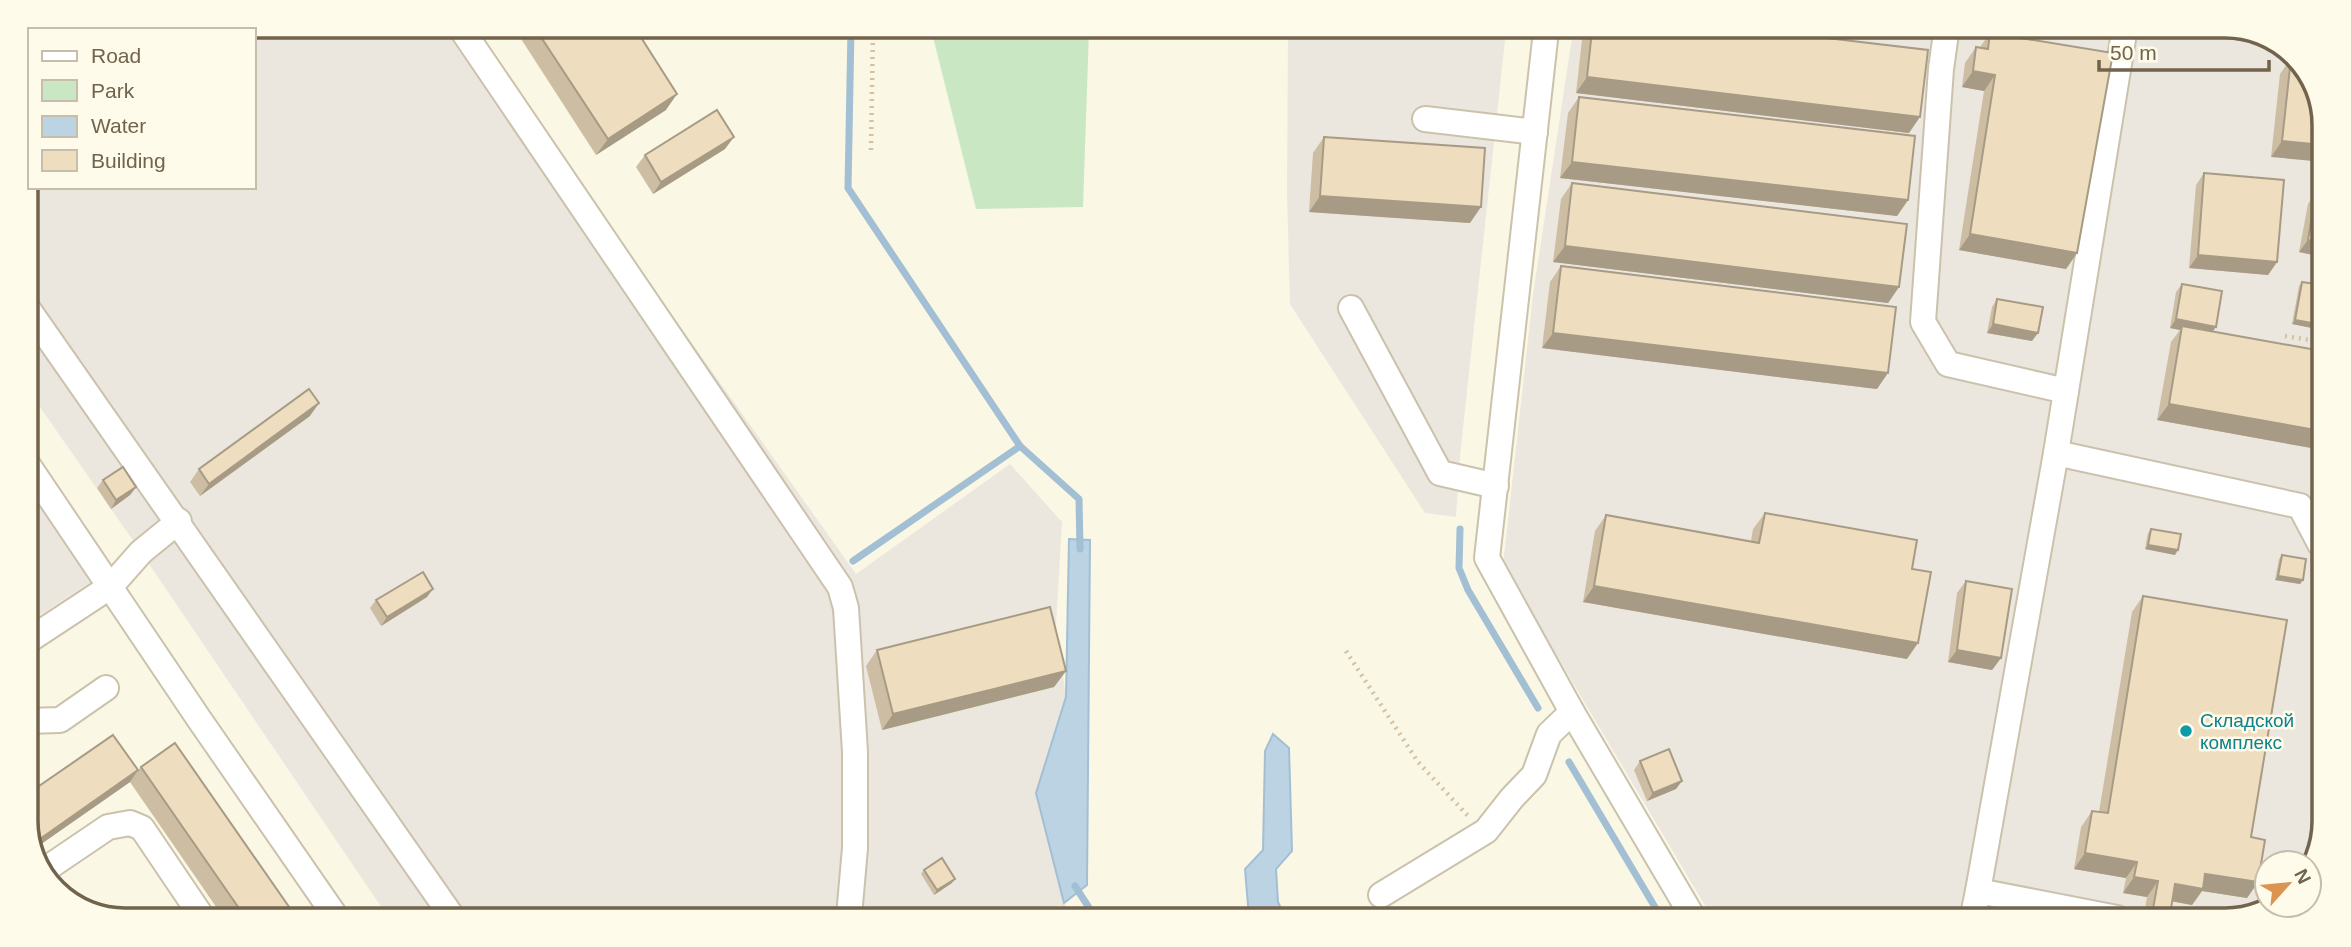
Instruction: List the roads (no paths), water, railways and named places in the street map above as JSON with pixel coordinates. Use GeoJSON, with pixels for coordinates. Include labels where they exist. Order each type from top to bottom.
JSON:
{"type":"FeatureCollection","features":[{"type":"Feature","properties":{"kind":"street"},"geometry":{"type":"LineString","coordinates":[[468,39],[840,587],[846,608],[855,752],[855,848],[850,908]]}},
{"type":"Feature","properties":{"kind":"street"},"geometry":{"type":"LineString","coordinates":[[1545,39],[1487,558],[1688,908]]}},
{"type":"Feature","properties":{"kind":"street"},"geometry":{"type":"LineString","coordinates":[[1945,39],[1923,322],[1948,364],[2066,391]]}},
{"type":"Feature","properties":{"kind":"street"},"geometry":{"type":"LineString","coordinates":[[1974,908],[2056,453],[2123,39]]}},
{"type":"Feature","properties":{"kind":"street"},"geometry":{"type":"LineString","coordinates":[[1425,119],[1535,132]]}},
{"type":"Feature","properties":{"kind":"street"},"geometry":{"type":"LineString","coordinates":[[1351,308],[1440,473],[1496,486]]}},
{"type":"Feature","properties":{"kind":"street"},"geometry":{"type":"LineString","coordinates":[[39,324],[179,521],[446,908]]}},
{"type":"Feature","properties":{"kind":"street"},"geometry":{"type":"LineString","coordinates":[[2056,453],[2300,506],[2312,529]]}},
{"type":"Feature","properties":{"kind":"street"},"geometry":{"type":"LineString","coordinates":[[39,481],[330,908]]}},
{"type":"Feature","properties":{"kind":"street"},"geometry":{"type":"LineString","coordinates":[[39,633],[111,586],[141,552],[179,521]]}},
{"type":"Feature","properties":{"kind":"street"},"geometry":{"type":"LineString","coordinates":[[39,721],[60,720],[106,688]]}},
{"type":"Feature","properties":{"kind":"street"},"geometry":{"type":"LineString","coordinates":[[1381,895],[1486,831],[1512,797],[1534,775],[1549,734],[1573,712]]}},
{"type":"Feature","properties":{"kind":"street"},"geometry":{"type":"LineString","coordinates":[[51,866],[107,827],[130,823],[142,828],[197,908]]}},
{"type":"Feature","properties":{"kind":"street"},"geometry":{"type":"LineString","coordinates":[[1978,891],[2068,908]]}},
{"type":"Feature","properties":{"kind":"water"},"geometry":{"type":"Polygon","coordinates":[[[1069,539],[1090,540],[1087,885],[1064,903],[1036,793],[1066,697],[1069,539]]]}},
{"type":"Feature","properties":{"kind":"water"},"geometry":{"type":"Polygon","coordinates":[[[1273,734],[1289,748],[1292,851],[1276,869],[1281,908],[1248,908],[1245,869],[1263,850],[1265,751],[1273,734]]]}},
{"type":"Feature","properties":{"kind":"waterway"},"geometry":{"type":"LineString","coordinates":[[851,39],[848,188],[1020,446],[853,561]]}},
{"type":"Feature","properties":{"kind":"waterway"},"geometry":{"type":"LineString","coordinates":[[1020,446],[1079,499],[1080,549]]}},
{"type":"Feature","properties":{"kind":"waterway"},"geometry":{"type":"LineString","coordinates":[[1460,529],[1459,568],[1468,590],[1538,708]]}},
{"type":"Feature","properties":{"kind":"waterway"},"geometry":{"type":"LineString","coordinates":[[1569,762],[1655,908]]}},
{"type":"Feature","properties":{"kind":"waterway"},"geometry":{"type":"LineString","coordinates":[[1075,886],[1089,908]]}},
{"type":"Feature","properties":{"kind":"place","name":"Складской комплекс"},"geometry":{"type":"Point","coordinates":[2186,731]}}]}
